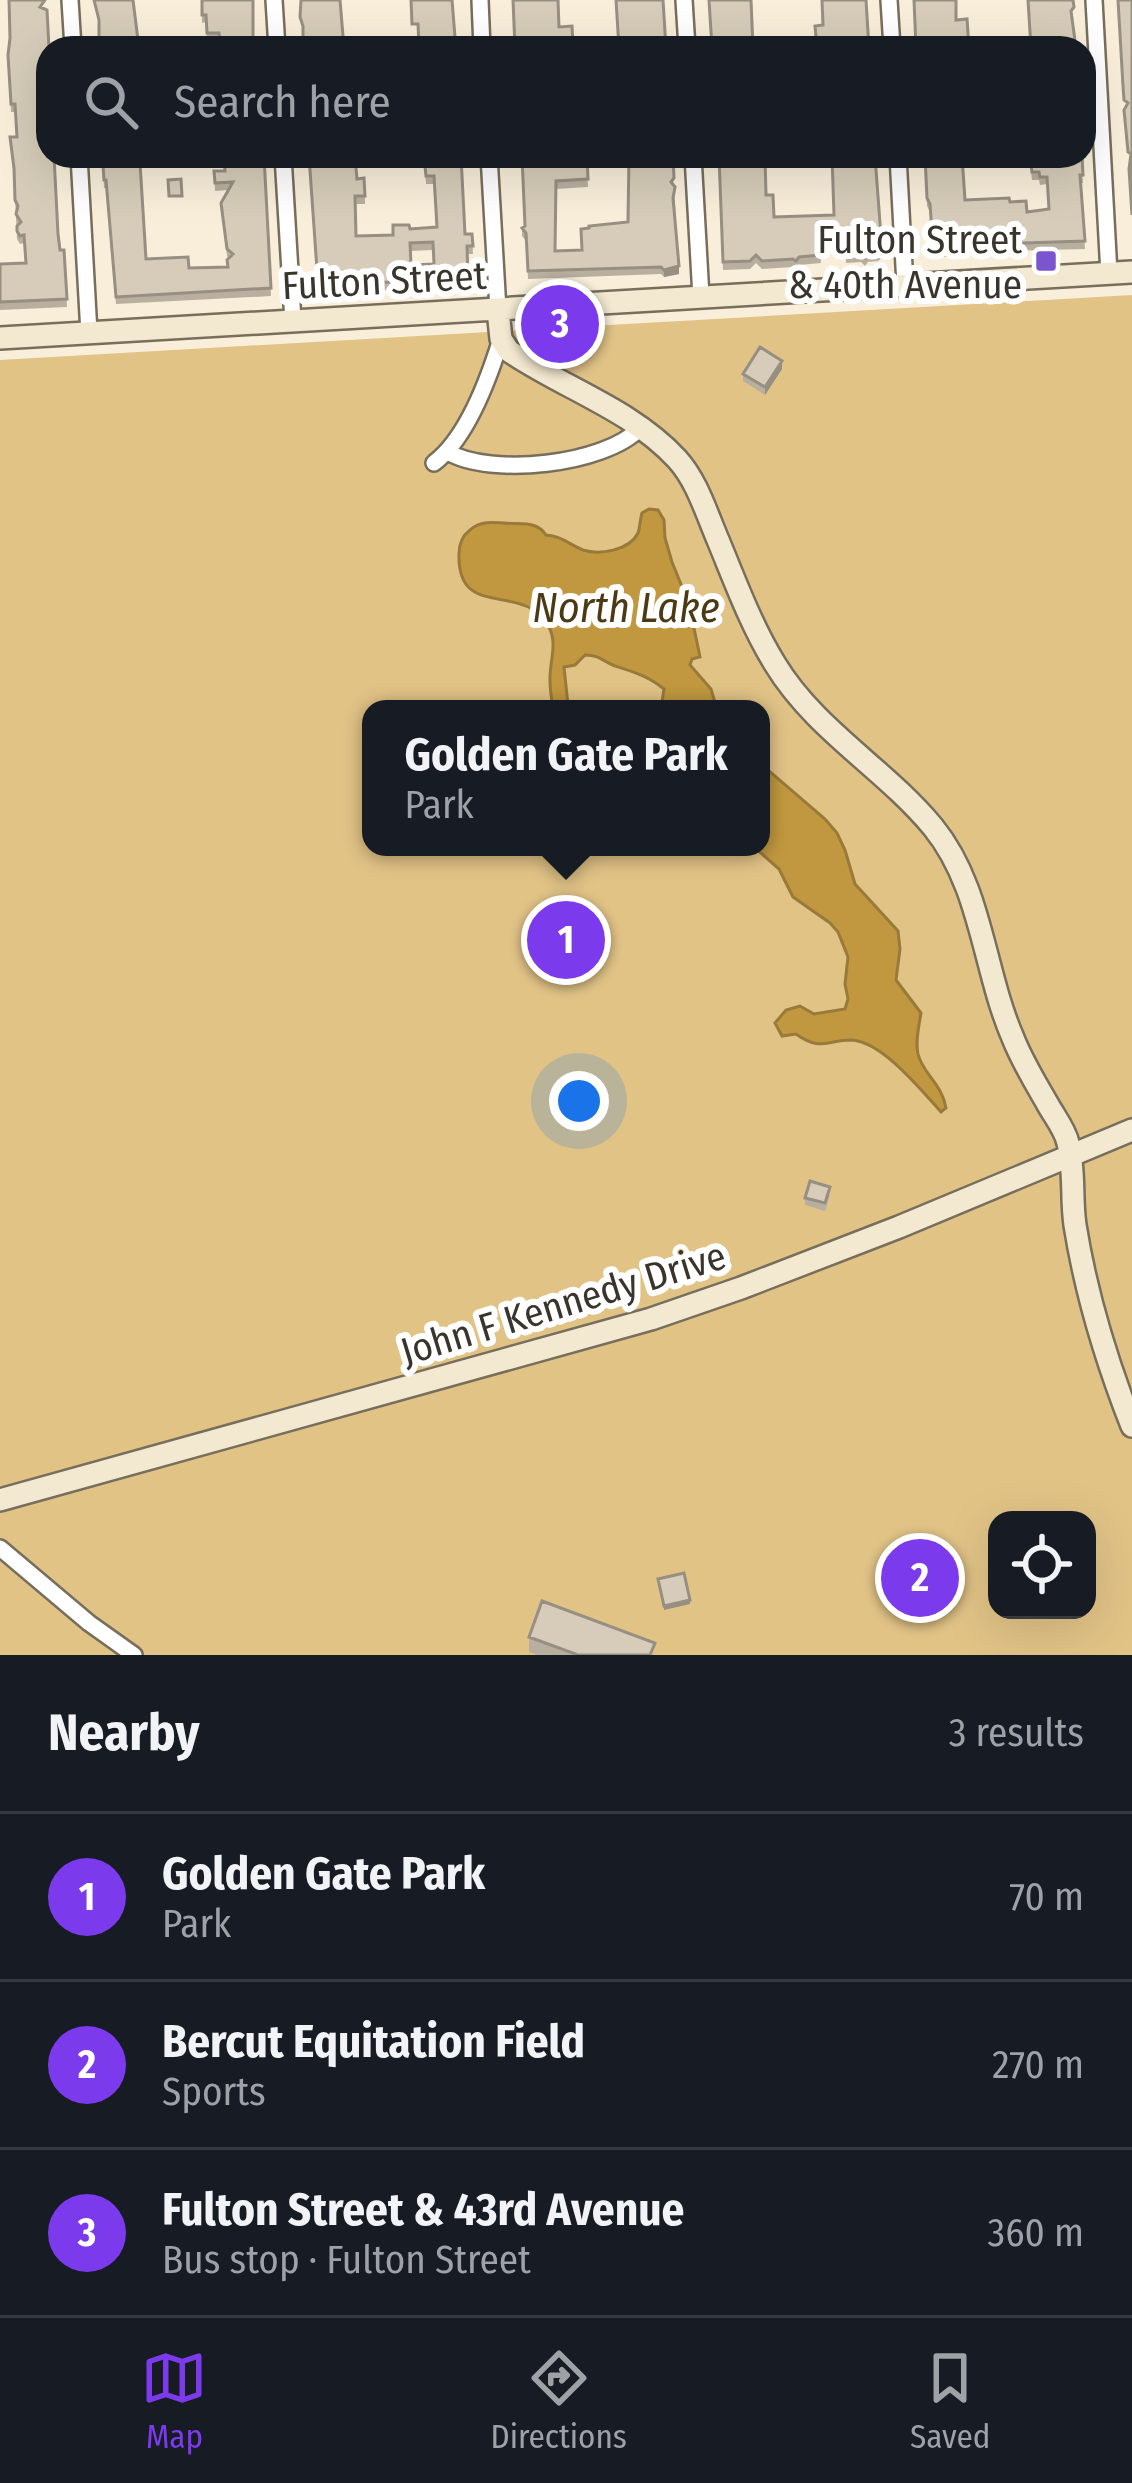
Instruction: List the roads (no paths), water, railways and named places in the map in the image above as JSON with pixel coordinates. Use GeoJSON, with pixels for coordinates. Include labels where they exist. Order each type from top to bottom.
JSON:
{"type":"FeatureCollection","features":[{"type":"Feature","properties":{"kind":"street"},"geometry":{"type":"LineString","coordinates":[[70,0],[72,36]]}},
{"type":"Feature","properties":{"kind":"street"},"geometry":{"type":"LineString","coordinates":[[274,0],[276,36]]}},
{"type":"Feature","properties":{"kind":"street"},"geometry":{"type":"LineString","coordinates":[[480,0],[482,36]]}},
{"type":"Feature","properties":{"kind":"street"},"geometry":{"type":"LineString","coordinates":[[684,0],[686,36]]}},
{"type":"Feature","properties":{"kind":"street"},"geometry":{"type":"LineString","coordinates":[[889,0],[891,36]]}},
{"type":"Feature","properties":{"kind":"street"},"geometry":{"type":"LineString","coordinates":[[1094,0],[1121,273]]}},
{"type":"Feature","properties":{"kind":"street"},"geometry":{"type":"LineString","coordinates":[[80,168],[89,332]]}},
{"type":"Feature","properties":{"kind":"street"},"geometry":{"type":"LineString","coordinates":[[285,168],[293,321]]}},
{"type":"Feature","properties":{"kind":"street"},"geometry":{"type":"LineString","coordinates":[[490,168],[501,340],[472,411],[441,458],[558,463],[626,440],[640,428]]}},
{"type":"Feature","properties":{"kind":"street"},"geometry":{"type":"LineString","coordinates":[[694,168],[700,297]]}},
{"type":"Feature","properties":{"kind":"street"},"geometry":{"type":"LineString","coordinates":[[899,168],[905,286]]}},
{"type":"Feature","properties":{"kind":"street","name":"Fulton Street"},"geometry":{"type":"LineString","coordinates":[[0,338],[1121,273]]}},
{"type":"Feature","properties":{"kind":"street"},"geometry":{"type":"LineString","coordinates":[[501,340],[517,356],[640,428],[675,456],[690,476],[757,629],[788,684],[918,811],[955,860],[1007,1023],[1065,1134],[1076,1229],[1093,1311],[1132,1426]]}},
{"type":"Feature","properties":{"kind":"street","name":"John F Kennedy Drive"},"geometry":{"type":"LineString","coordinates":[[0,1500],[651,1319],[899,1227],[1132,1130]]}},
{"type":"Feature","properties":{"kind":"street"},"geometry":{"type":"LineString","coordinates":[[0,1548],[88,1623],[134,1655]]}},
{"type":"Feature","properties":{"kind":"water","name":"North Lake"},"geometry":{"type":"Polygon","coordinates":[[[658,510],[664,520],[665,538],[689,604],[700,657],[690,665],[714,700],[662,700],[664,689],[652,681],[585,655],[575,665],[564,667],[567,700],[552,700],[549,627],[525,605],[480,595],[469,587],[461,575],[462,540],[482,524],[528,524],[583,550],[605,552],[634,539],[642,513],[658,510]]]}},
{"type":"Feature","properties":{"kind":"water"},"geometry":{"type":"Polygon","coordinates":[[[770,772],[837,833],[855,884],[898,931],[896,980],[921,1013],[918,1054],[944,1100],[946,1108],[941,1112],[900,1068],[863,1043],[818,1044],[796,1034],[782,1036],[775,1023],[786,1010],[800,1006],[814,1014],[845,1009],[848,957],[838,932],[793,897],[779,869],[764,856],[770,856],[770,772]]]}},
{"type":"Feature","properties":{"kind":"place","name":"Fulton Street & 40th Avenue"},"geometry":{"type":"Point","coordinates":[1046,261]}},
{"type":"Feature","properties":{"kind":"place","name":"Fulton Street & 43rd Avenue"},"geometry":{"type":"Point","coordinates":[560,324]}},
{"type":"Feature","properties":{"kind":"place","name":"Golden Gate Park"},"geometry":{"type":"Point","coordinates":[566,940]}},
{"type":"Feature","properties":{"kind":"place","name":"Bercut Equitation Field"},"geometry":{"type":"Point","coordinates":[920,1578]}}]}
